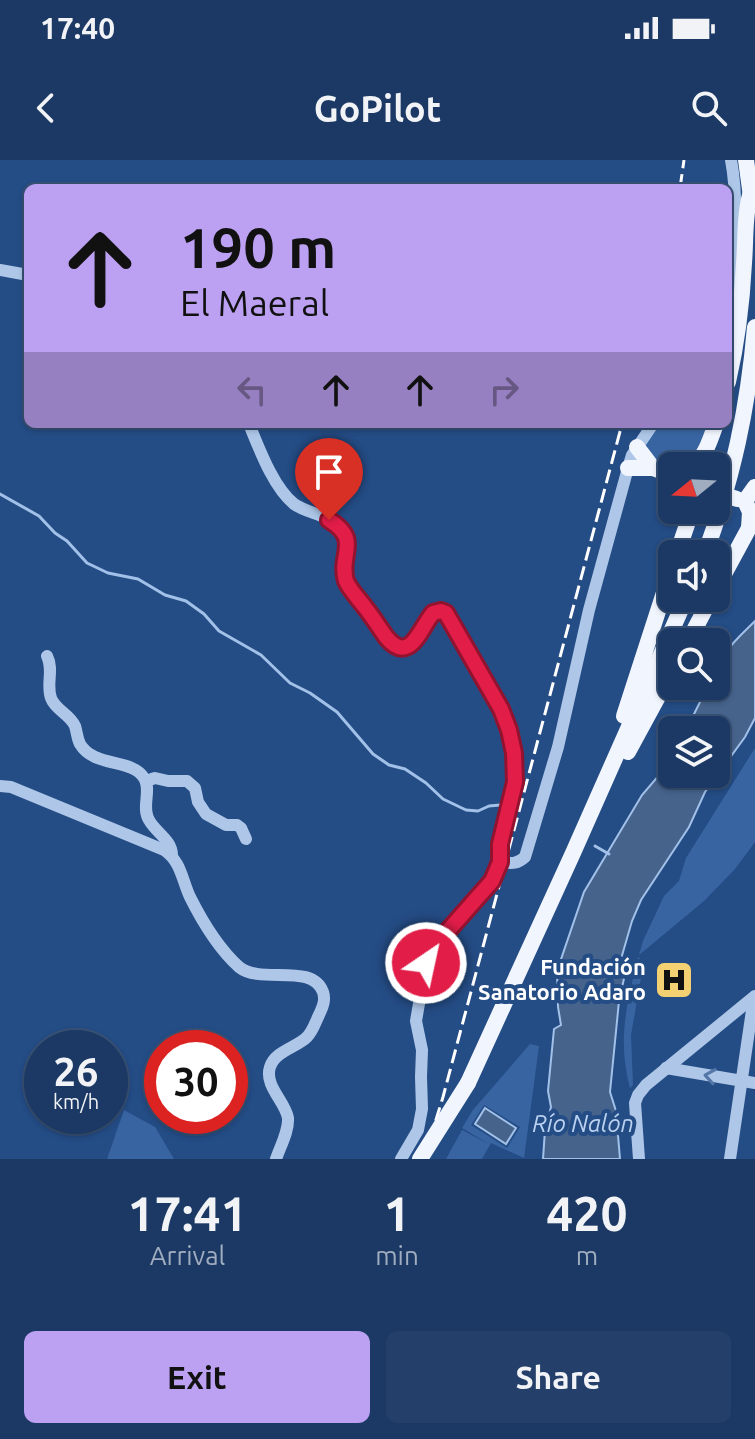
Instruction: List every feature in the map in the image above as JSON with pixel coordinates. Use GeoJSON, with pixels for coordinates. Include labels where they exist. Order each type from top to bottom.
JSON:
{"type":"FeatureCollection","features":[{"type":"Feature","properties":{"kind":"main road"},"geometry":{"type":"LineString","coordinates":[[746,160],[753,188],[755,242]]}},
{"type":"Feature","properties":{"kind":"main road"},"geometry":{"type":"LineString","coordinates":[[732,358],[739,317],[746,213],[753,188]]}},
{"type":"Feature","properties":{"kind":"main road"},"geometry":{"type":"LineString","coordinates":[[710,540],[731,479],[751,377],[755,327]]}},
{"type":"Feature","properties":{"kind":"main road"},"geometry":{"type":"LineString","coordinates":[[703,452],[714,428]]}},
{"type":"Feature","properties":{"kind":"main road"},"geometry":{"type":"LineString","coordinates":[[637,447],[658,466]]}},
{"type":"Feature","properties":{"kind":"main road"},"geometry":{"type":"LineString","coordinates":[[628,468],[658,473]]}},
{"type":"Feature","properties":{"kind":"main road"},"geometry":{"type":"LineString","coordinates":[[730,564],[752,525],[746,502],[755,487]]}},
{"type":"Feature","properties":{"kind":"main road"},"geometry":{"type":"LineString","coordinates":[[609,772],[658,609]]}},
{"type":"Feature","properties":{"kind":"main road"},"geometry":{"type":"LineString","coordinates":[[420,1159],[468,1083],[680,612]]}},
{"type":"Feature","properties":{"kind":"main road"},"geometry":{"type":"LineString","coordinates":[[595,804],[658,697]]}},
{"type":"Feature","properties":{"kind":"street"},"geometry":{"type":"LineString","coordinates":[[731,160],[734,207],[732,268]]}},
{"type":"Feature","properties":{"kind":"street"},"geometry":{"type":"LineString","coordinates":[[0,270],[24,274]]}},
{"type":"Feature","properties":{"kind":"street"},"geometry":{"type":"LineString","coordinates":[[251,428],[266,463],[287,497],[343,531],[348,548],[344,568],[347,581],[391,644],[404,648],[411,645],[433,613],[446,613],[501,709],[512,740],[515,782],[500,844],[500,862],[485,891],[429,955],[416,1021],[422,1050],[422,1109],[418,1130],[401,1159]]}},
{"type":"Feature","properties":{"kind":"street"},"geometry":{"type":"LineString","coordinates":[[500,862],[514,864],[525,857],[558,747],[589,610],[628,468],[632,455],[650,428]]}},
{"type":"Feature","properties":{"kind":"street"},"geometry":{"type":"LineString","coordinates":[[47,656],[51,665],[49,689],[52,701],[75,725],[77,738],[83,747],[98,759],[134,770],[146,781],[148,819],[168,841],[172,855]]}},
{"type":"Feature","properties":{"kind":"street"},"geometry":{"type":"LineString","coordinates":[[146,781],[155,778],[187,781],[195,788],[198,802],[206,814],[226,825],[237,825],[246,839]]}},
{"type":"Feature","properties":{"kind":"street"},"geometry":{"type":"LineString","coordinates":[[0,786],[11,787],[172,855],[191,899],[218,942],[241,968],[257,975],[295,975],[317,983],[324,995],[323,1004],[309,1035],[279,1055],[270,1067],[272,1086],[284,1107],[288,1122],[276,1159]]}},
{"type":"Feature","properties":{"kind":"street"},"geometry":{"type":"LineString","coordinates":[[639,1159],[635,1103],[638,1095],[666,1068],[754,997]]}},
{"type":"Feature","properties":{"kind":"street"},"geometry":{"type":"LineString","coordinates":[[730,1159],[749,1082],[749,1035],[754,997]]}},
{"type":"Feature","properties":{"kind":"street"},"geometry":{"type":"LineString","coordinates":[[725,1021],[745,1028],[749,1035]]}},
{"type":"Feature","properties":{"kind":"street"},"geometry":{"type":"LineString","coordinates":[[666,1068],[749,1082]]}},
{"type":"Feature","properties":{"kind":"shaded area"},"geometry":{"type":"Polygon","coordinates":[[[650,428],[714,428],[700,452],[658,452],[658,463],[637,447],[650,428]]]}},
{"type":"Feature","properties":{"kind":"shaded area"},"geometry":{"type":"Polygon","coordinates":[[[755,748],[755,842],[735,869],[704,901],[639,955],[664,896],[679,881],[686,858],[755,748]]]}},
{"type":"Feature","properties":{"kind":"shaded area"},"geometry":{"type":"Polygon","coordinates":[[[638,957],[646,964],[631,1035],[633,1085],[630,1088],[624,1037],[638,957]]]}},
{"type":"Feature","properties":{"kind":"shaded area"},"geometry":{"type":"Polygon","coordinates":[[[530,1044],[539,1046],[524,1158],[491,1143],[482,1159],[446,1159],[462,1130],[489,1144],[462,1128],[473,1110],[530,1044]],[[484,1105],[471,1125],[507,1148],[520,1127],[484,1105]]]}},
{"type":"Feature","properties":{"kind":"shaded area"},"geometry":{"type":"Polygon","coordinates":[[[128,1112],[144,1121],[144,1134],[159,1134],[174,1159],[107,1159],[116,1134],[128,1134],[128,1112]]]}},
{"type":"Feature","properties":{"kind":"water","name":"Río Nalón"},"geometry":{"type":"Polygon","coordinates":[[[755,621],[755,718],[730,758],[730,716],[693,716],[701,700],[730,700],[730,647],[755,621]]]}},
{"type":"Feature","properties":{"kind":"water","name":"Río Nalón"},"geometry":{"type":"Polygon","coordinates":[[[658,776],[658,788],[708,788],[689,827],[641,900],[621,959],[625,974],[619,1001],[610,1092],[616,1111],[620,1159],[543,1159],[545,1130],[551,1107],[548,1091],[554,1029],[561,1025],[557,971],[584,892],[642,795],[658,776]]]}},
{"type":"Feature","properties":{"kind":"water"},"geometry":{"type":"Polygon","coordinates":[[[485,1108],[516,1128],[506,1144],[475,1124],[485,1108]]]}},
{"type":"Feature","properties":{"kind":"waterway"},"geometry":{"type":"LineString","coordinates":[[0,494],[39,516],[87,563],[108,573],[138,579],[165,595],[186,601],[204,614],[219,631],[261,655],[290,683],[337,712],[373,754],[389,765],[405,769],[443,799],[466,810],[478,811],[500,805]]}},
{"type":"Feature","properties":{"kind":"waterway"},"geometry":{"type":"LineString","coordinates":[[595,846],[609,854]]}},
{"type":"Feature","properties":{"kind":"railway"},"geometry":{"type":"LineString","coordinates":[[681,184],[684,160]]}},
{"type":"Feature","properties":{"kind":"railway"},"geometry":{"type":"LineString","coordinates":[[424,1159],[621,428]]}},
{"type":"Feature","properties":{"kind":"place","name":"Fundación Sanatorio Adaro"},"geometry":{"type":"Point","coordinates":[674,980]}},
{"type":"Feature","properties":{"kind":"route"},"geometry":{"type":"LineString","coordinates":[[329,520],[343,531],[346,540],[348,548],[344,568],[354,595],[391,644],[404,648],[411,645],[433,613],[446,613],[501,709],[512,740],[515,782],[500,844],[500,862],[485,891],[446,933],[426,963]]}}]}
